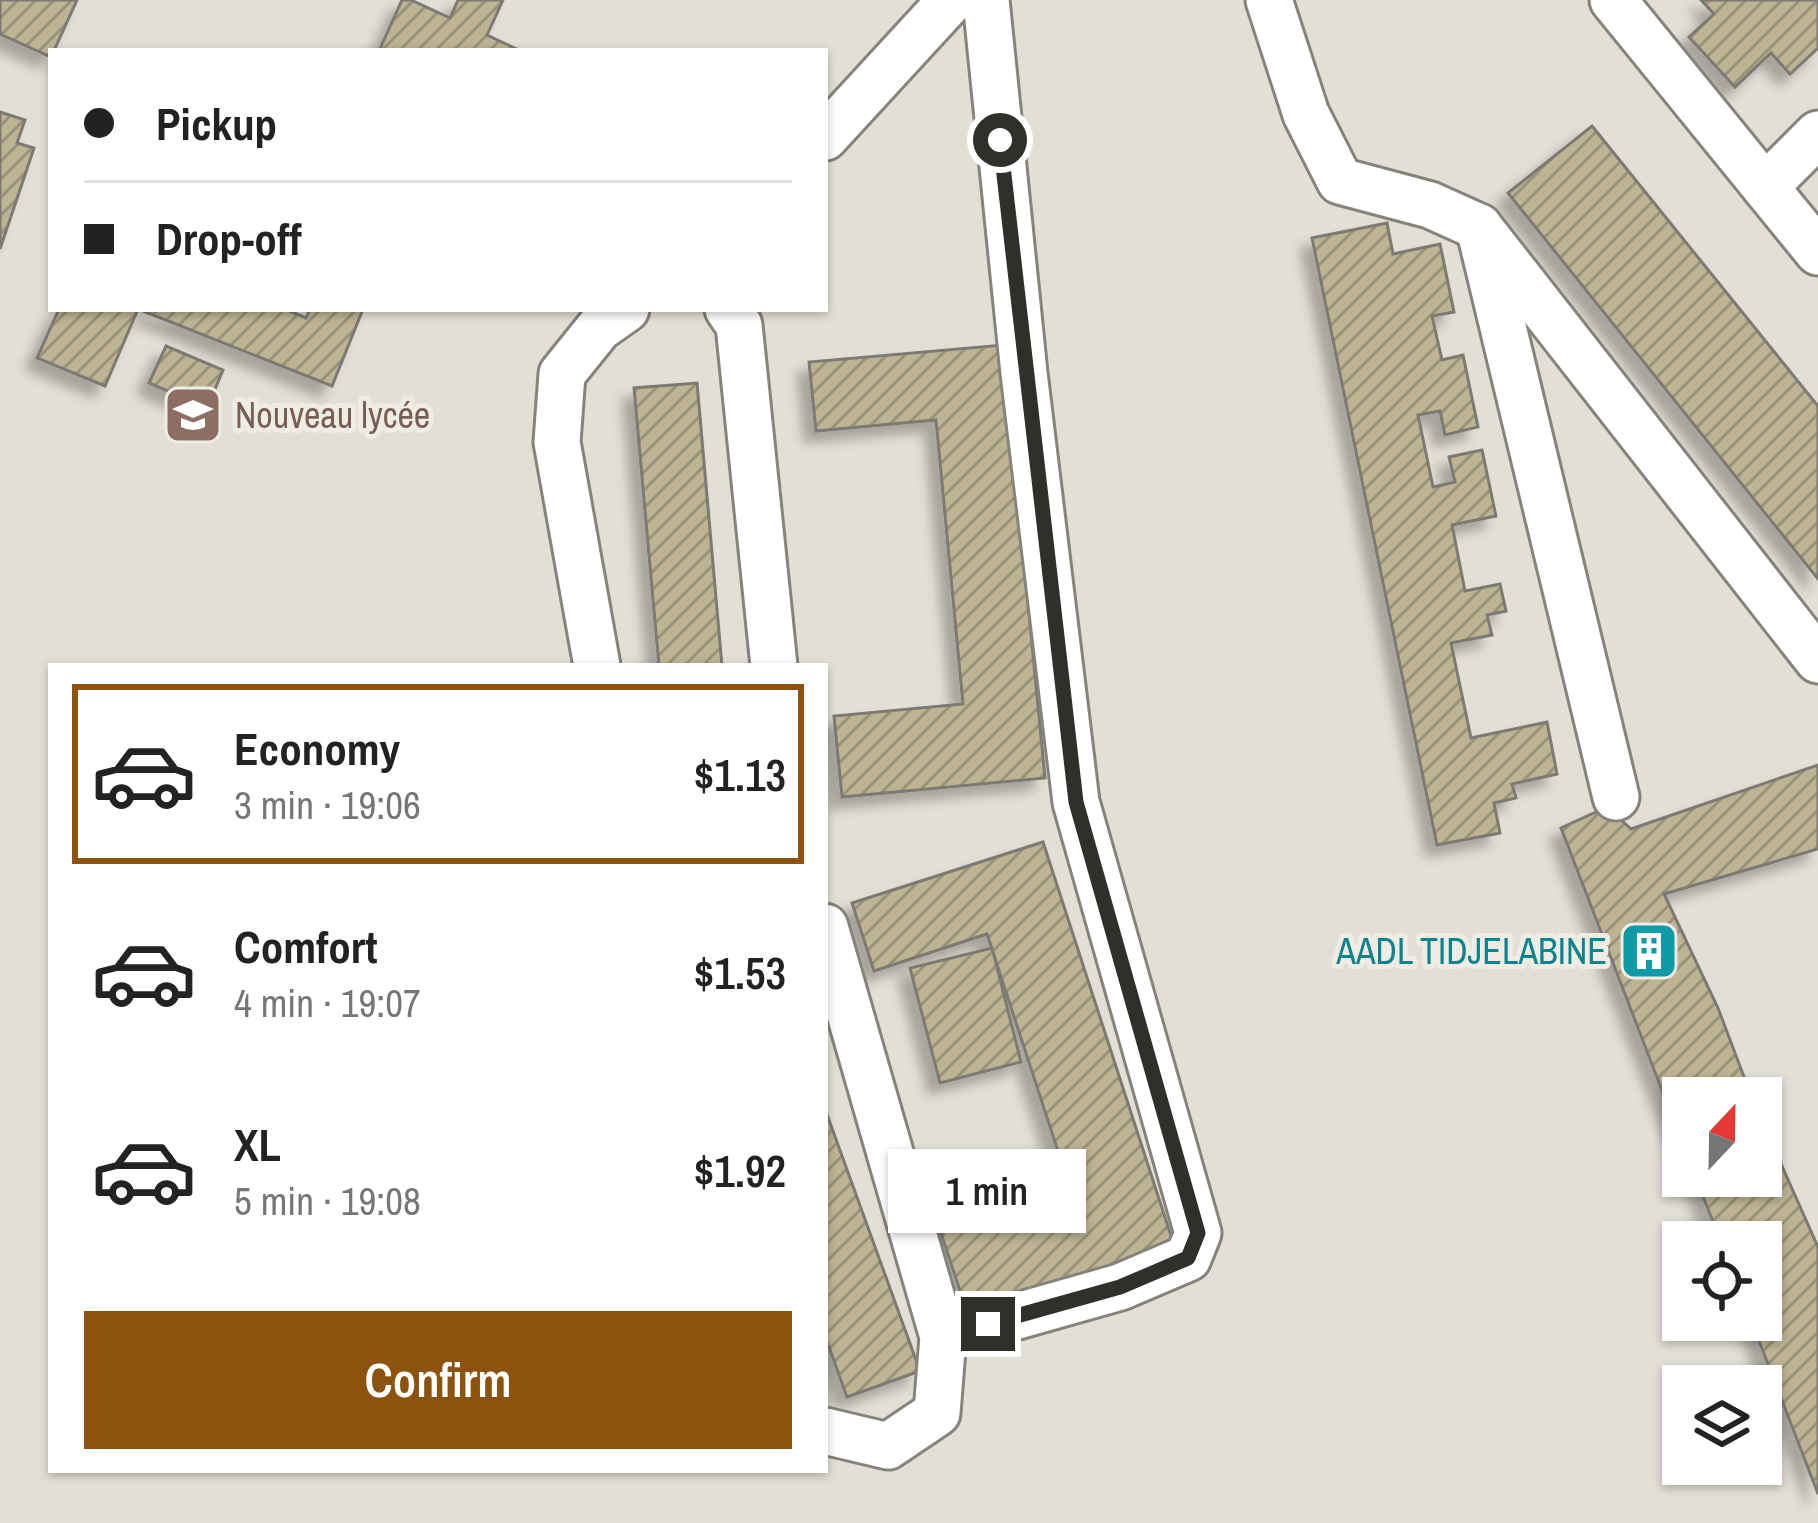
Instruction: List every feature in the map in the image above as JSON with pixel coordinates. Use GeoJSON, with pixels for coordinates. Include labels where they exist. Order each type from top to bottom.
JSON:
{"type":"FeatureCollection","features":[{"type":"Feature","properties":{"kind":"street"},"geometry":{"type":"LineString","coordinates":[[828,133],[950,0]]}},
{"type":"Feature","properties":{"kind":"street"},"geometry":{"type":"LineString","coordinates":[[943,1337],[1120,1287],[1188,1258],[1198,1233],[1076,802],[1024,373],[986,0]]}},
{"type":"Feature","properties":{"kind":"street"},"geometry":{"type":"LineString","coordinates":[[1269,0],[1306,114],[1340,181],[1430,206],[1479,227],[1818,660]]}},
{"type":"Feature","properties":{"kind":"street"},"geometry":{"type":"LineString","coordinates":[[1613,0],[1818,251]]}},
{"type":"Feature","properties":{"kind":"street"},"geometry":{"type":"LineString","coordinates":[[1765,187],[1818,134]]}},
{"type":"Feature","properties":{"kind":"street"},"geometry":{"type":"LineString","coordinates":[[1479,227],[1616,797]]}},
{"type":"Feature","properties":{"kind":"street"},"geometry":{"type":"LineString","coordinates":[[596,663],[557,442],[562,374],[599,328],[622,312]]}},
{"type":"Feature","properties":{"kind":"street"},"geometry":{"type":"LineString","coordinates":[[730,312],[739,326],[775,663]]}},
{"type":"Feature","properties":{"kind":"street"},"geometry":{"type":"LineString","coordinates":[[828,937],[943,1337],[937,1414],[888,1446],[828,1432]]}},
{"type":"Feature","properties":{"kind":"building"},"geometry":{"type":"Polygon","coordinates":[[[0,0],[77,0],[48,56],[0,34],[0,0]]]}},
{"type":"Feature","properties":{"kind":"building"},"geometry":{"type":"Polygon","coordinates":[[[402,0],[450,18],[458,0],[503,0],[487,35],[515,48],[380,48],[402,0]]]}},
{"type":"Feature","properties":{"kind":"building"},"geometry":{"type":"Polygon","coordinates":[[[1701,0],[1818,0],[1818,48],[1790,74],[1771,53],[1735,87],[1689,37],[1714,14],[1701,0]]]}},
{"type":"Feature","properties":{"kind":"building"},"geometry":{"type":"Polygon","coordinates":[[[0,112],[25,120],[17,143],[34,148],[0,249],[0,112]]]}},
{"type":"Feature","properties":{"kind":"building"},"geometry":{"type":"Polygon","coordinates":[[[1592,126],[1818,406],[1818,579],[1508,193],[1592,126]]]}},
{"type":"Feature","properties":{"kind":"building"},"geometry":{"type":"Polygon","coordinates":[[[1387,223],[1393,254],[1440,244],[1454,312],[1432,316],[1442,360],[1463,355],[1478,427],[1445,435],[1440,411],[1418,415],[1433,487],[1455,482],[1449,457],[1482,450],[1496,516],[1452,525],[1465,591],[1500,584],[1506,611],[1487,615],[1492,635],[1451,643],[1471,738],[1547,722],[1557,774],[1512,784],[1516,798],[1494,803],[1500,833],[1437,845],[1312,238],[1387,223]]]}},
{"type":"Feature","properties":{"kind":"building"},"geometry":{"type":"Polygon","coordinates":[[[58,312],[137,312],[105,386],[37,358],[58,312]]]}},
{"type":"Feature","properties":{"kind":"building"},"geometry":{"type":"Polygon","coordinates":[[[146,312],[292,312],[306,318],[309,312],[362,312],[332,386],[146,312]]]}},
{"type":"Feature","properties":{"kind":"building"},"geometry":{"type":"Polygon","coordinates":[[[1003,345],[1045,778],[842,797],[834,716],[963,704],[936,420],[816,431],[809,362],[1003,345]]]}},
{"type":"Feature","properties":{"kind":"building"},"geometry":{"type":"Polygon","coordinates":[[[166,346],[223,370],[207,408],[149,383],[166,346]]]}},
{"type":"Feature","properties":{"kind":"building"},"geometry":{"type":"Polygon","coordinates":[[[697,383],[722,663],[659,663],[634,388],[697,383]]]}},
{"type":"Feature","properties":{"kind":"building","name":"AADL TIDJELABINE"},"geometry":{"type":"Polygon","coordinates":[[[1818,765],[1818,849],[1664,894],[1718,1008],[1744,1077],[1662,1077],[1662,1090],[1561,828],[1607,807],[1631,829],[1818,765]]]}},
{"type":"Feature","properties":{"kind":"building"},"geometry":{"type":"Polygon","coordinates":[[[1043,842],[1175,1248],[968,1315],[939,1227],[1069,1185],[987,934],[874,971],[852,903],[1043,842]]]}},
{"type":"Feature","properties":{"kind":"building"},"geometry":{"type":"Polygon","coordinates":[[[992,948],[1021,1062],[940,1083],[910,968],[992,948]]]}},
{"type":"Feature","properties":{"kind":"building"},"geometry":{"type":"Polygon","coordinates":[[[828,1117],[920,1371],[847,1397],[828,1344],[828,1117]]]}},
{"type":"Feature","properties":{"kind":"building"},"geometry":{"type":"Polygon","coordinates":[[[1782,1166],[1818,1247],[1818,1494],[1782,1401],[1782,1365],[1768,1365],[1759,1341],[1782,1341],[1782,1221],[1713,1221],[1703,1197],[1782,1197],[1782,1166]]]}},
{"type":"Feature","properties":{"kind":"place","name":"Nouveau lycée"},"geometry":{"type":"Point","coordinates":[193,415]}},
{"type":"Feature","properties":{"kind":"place","name":"AADL TIDJELABINE"},"geometry":{"type":"Point","coordinates":[1649,951]}},
{"type":"Feature","properties":{"kind":"route"},"geometry":{"type":"LineString","coordinates":[[988,1324],[1120,1287],[1188,1258],[1198,1233],[1076,802],[1000,140]]}}]}
